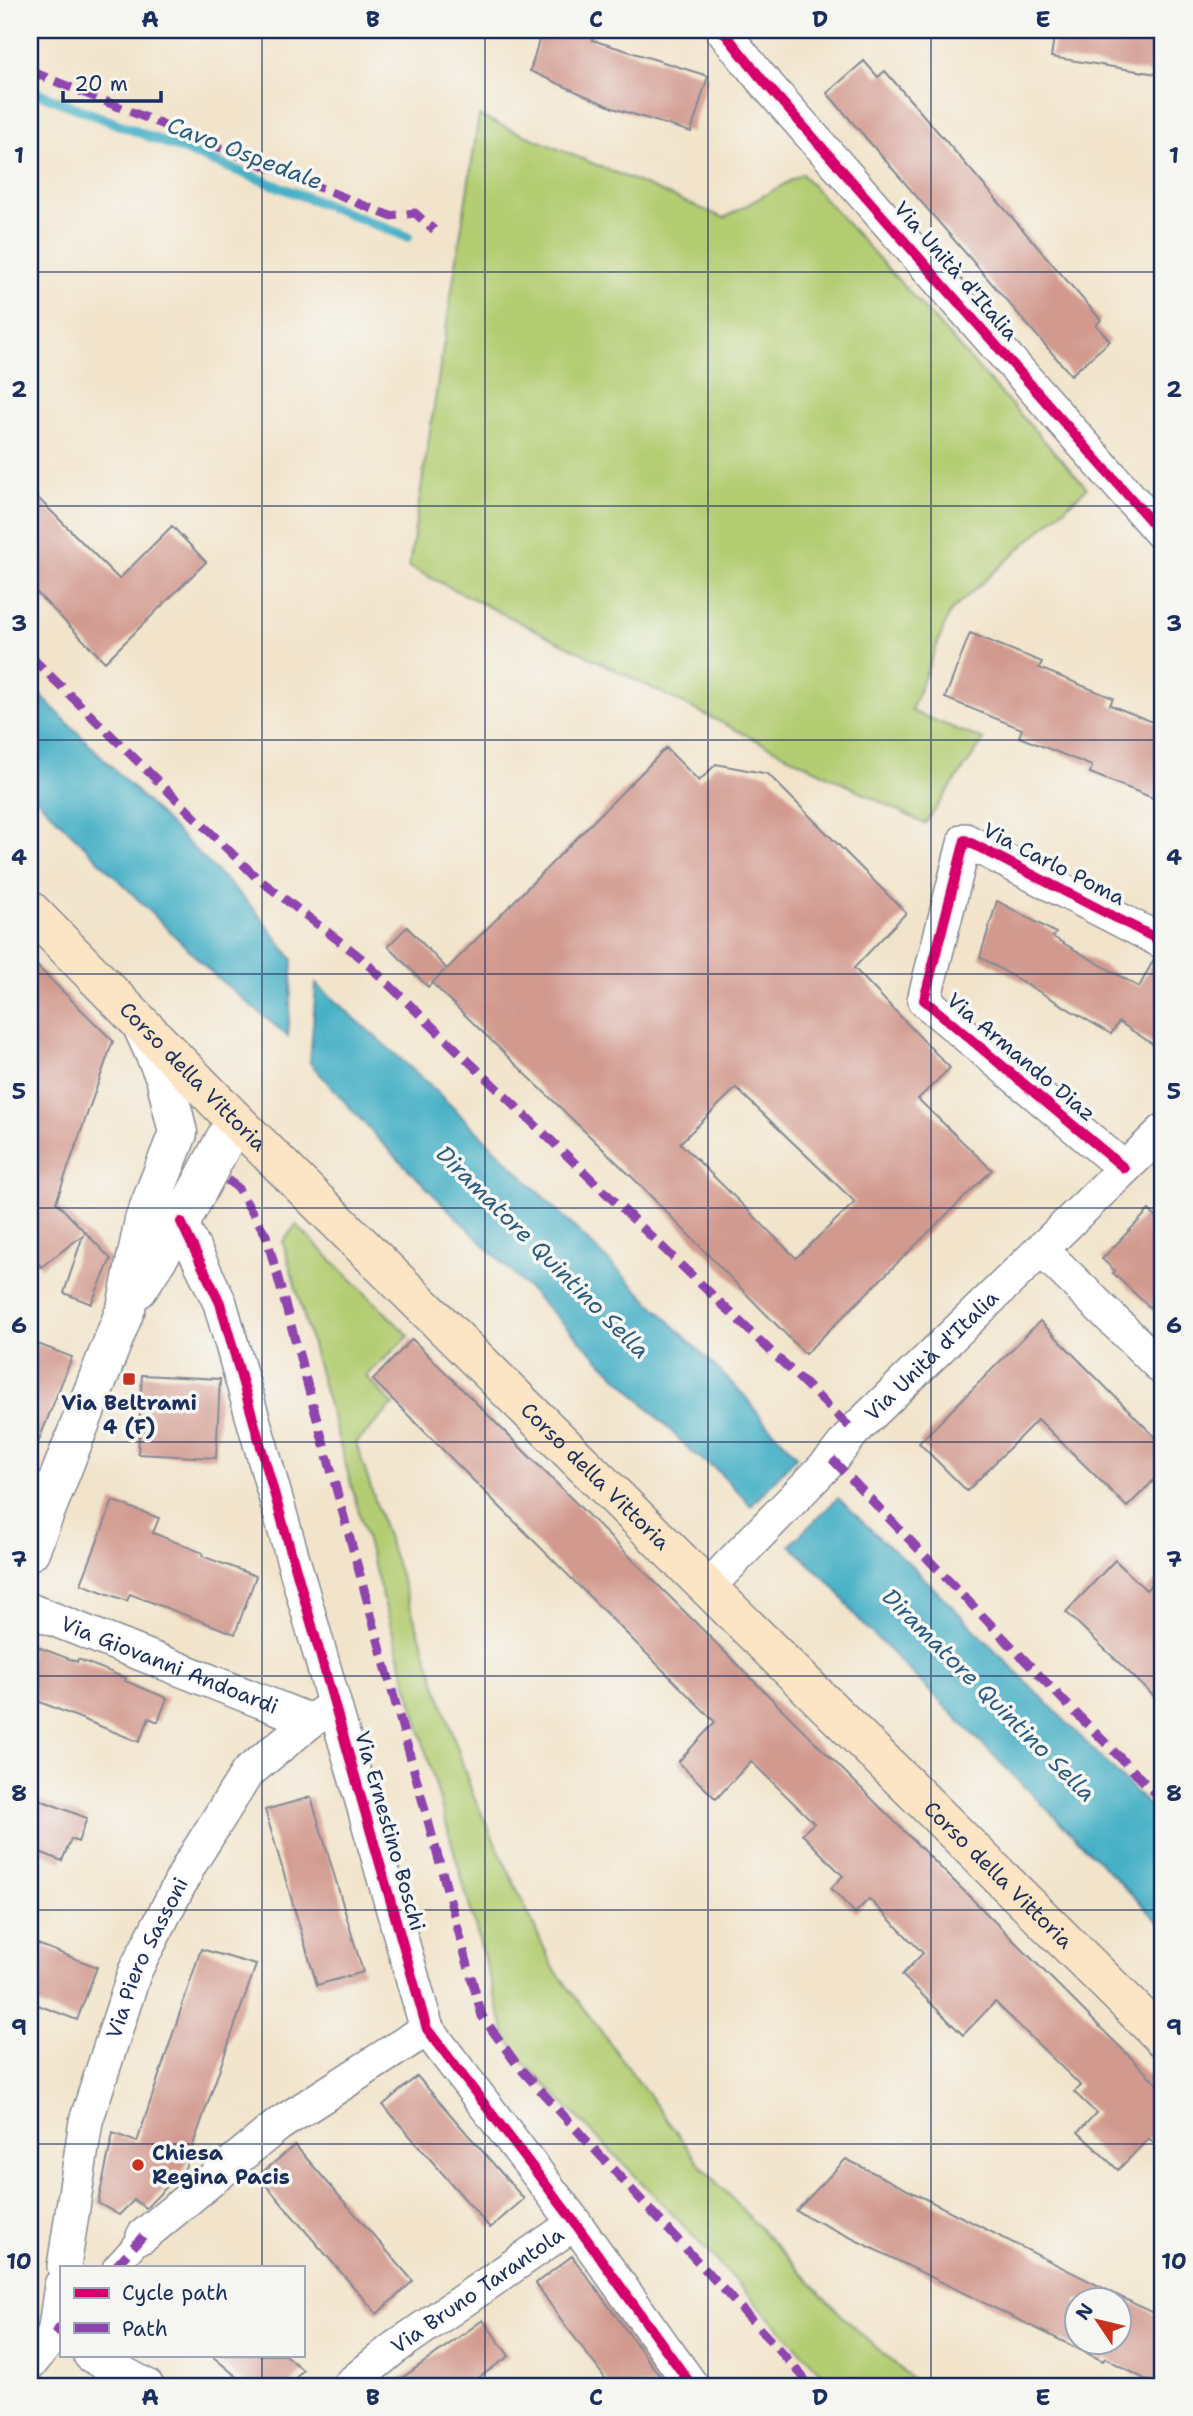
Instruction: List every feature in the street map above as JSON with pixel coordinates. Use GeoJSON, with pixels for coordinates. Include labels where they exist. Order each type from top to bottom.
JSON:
{"type":"FeatureCollection","features":[{"type":"Feature","properties":{"kind":"main road","name":"Corso della Vittoria"},"geometry":{"type":"LineString","coordinates":[[30,911],[227,1110],[1163,2038]]}},
{"type":"Feature","properties":{"kind":"street","name":"Via Unità d'Italia"},"geometry":{"type":"LineString","coordinates":[[722,30],[760,77],[1163,535]]}},
{"type":"Feature","properties":{"kind":"street","name":"Via Carlo Poma"},"geometry":{"type":"LineString","coordinates":[[965,840],[1163,942]]}},
{"type":"Feature","properties":{"kind":"street","name":"Via Armando Diaz"},"geometry":{"type":"LineString","coordinates":[[965,840],[924,1000],[1124,1168]]}},
{"type":"Feature","properties":{"kind":"street"},"geometry":{"type":"LineString","coordinates":[[30,1551],[126,1308],[144,1220],[178,1133],[165,1077],[140,1021]]}},
{"type":"Feature","properties":{"kind":"street"},"geometry":{"type":"LineString","coordinates":[[178,1133],[227,1110]]}},
{"type":"Feature","properties":{"kind":"street"},"geometry":{"type":"LineString","coordinates":[[126,1308],[181,1222],[227,1110]]}},
{"type":"Feature","properties":{"kind":"street","name":"Via Unità d'Italia"},"geometry":{"type":"LineString","coordinates":[[708,1587],[823,1468],[854,1431],[1163,1131]]}},
{"type":"Feature","properties":{"kind":"street","name":"Via Ernestino Boschi"},"geometry":{"type":"LineString","coordinates":[[181,1222],[220,1303],[323,1713],[427,2029],[575,2223],[692,2386]]}},
{"type":"Feature","properties":{"kind":"street"},"geometry":{"type":"LineString","coordinates":[[1042,1250],[1163,1369]]}},
{"type":"Feature","properties":{"kind":"street","name":"Via Giovanni Andoardi"},"geometry":{"type":"LineString","coordinates":[[30,1610],[323,1713]]}},
{"type":"Feature","properties":{"kind":"street","name":"Via Piero Sassoni"},"geometry":{"type":"LineString","coordinates":[[64,2266],[86,2121],[135,1971],[190,1864],[247,1773],[323,1713]]}},
{"type":"Feature","properties":{"kind":"street"},"geometry":{"type":"LineString","coordinates":[[116,2266],[143,2236],[278,2125],[427,2029]]}},
{"type":"Feature","properties":{"kind":"street","name":"Via Bruno Tarantola"},"geometry":{"type":"LineString","coordinates":[[348,2386],[393,2349],[575,2223]]}},
{"type":"Feature","properties":{"kind":"street"},"geometry":{"type":"LineString","coordinates":[[30,2364],[52,2330],[60,2290]]}},
{"type":"Feature","properties":{"kind":"street"},"geometry":{"type":"LineString","coordinates":[[92,2356],[147,2386]]}},
{"type":"Feature","properties":{"kind":"green space"},"geometry":{"type":"Polygon","coordinates":[[[479,116],[724,218],[802,174],[1087,488],[950,612],[911,711],[984,740],[925,824],[409,567],[479,116]]]}},
{"type":"Feature","properties":{"kind":"green space"},"geometry":{"type":"Polygon","coordinates":[[[296,1225],[409,1336],[366,1376],[393,1405],[356,1443],[473,1795],[553,1967],[703,2168],[850,2324],[920,2386],[830,2386],[825,2377],[664,2205],[522,2061],[506,2036],[283,1242],[296,1225]]]}},
{"type":"Feature","properties":{"kind":"water"},"geometry":{"type":"Polygon","coordinates":[[[30,685],[255,910],[293,960],[288,1036],[215,976],[30,792],[30,685]]]}},
{"type":"Feature","properties":{"kind":"water","name":"Diramatore Quintino Sella"},"geometry":{"type":"Polygon","coordinates":[[[316,984],[431,1086],[744,1395],[762,1419],[797,1456],[751,1506],[717,1470],[694,1454],[380,1141],[310,1063],[316,984]]]}},
{"type":"Feature","properties":{"kind":"water","name":"Diramatore Quintino Sella"},"geometry":{"type":"Polygon","coordinates":[[[838,1498],[907,1561],[1163,1820],[1163,1926],[856,1617],[835,1588],[790,1545],[838,1498]]]}},
{"type":"Feature","properties":{"kind":"building"},"geometry":{"type":"Polygon","coordinates":[[[542,30],[594,30],[592,40],[708,76],[691,132],[613,108],[530,71],[542,30]]]}},
{"type":"Feature","properties":{"kind":"building"},"geometry":{"type":"Polygon","coordinates":[[[1055,30],[1163,30],[1163,75],[1051,57],[1055,30]]]}},
{"type":"Feature","properties":{"kind":"building"},"geometry":{"type":"Polygon","coordinates":[[[864,61],[878,77],[885,71],[1101,320],[1096,325],[1110,341],[1071,375],[827,93],[864,61]]]}},
{"type":"Feature","properties":{"kind":"building"},"geometry":{"type":"Polygon","coordinates":[[[30,490],[119,579],[172,526],[206,562],[105,662],[30,586],[30,490]]]}},
{"type":"Feature","properties":{"kind":"building"},"geometry":{"type":"Polygon","coordinates":[[[970,633],[1042,662],[1039,668],[1113,698],[1110,705],[1163,726],[1163,802],[1090,773],[1092,766],[1019,737],[1022,729],[945,698],[970,633]]]}},
{"type":"Feature","properties":{"kind":"building"},"geometry":{"type":"Polygon","coordinates":[[[666,748],[699,781],[716,764],[768,774],[906,913],[854,968],[950,1068],[918,1099],[992,1170],[805,1354],[639,1184],[432,983],[428,987],[388,946],[407,927],[447,969],[666,748]],[[736,1088],[680,1143],[796,1258],[855,1202],[736,1088]]]}},
{"type":"Feature","properties":{"kind":"building"},"geometry":{"type":"Polygon","coordinates":[[[997,901],[1056,933],[1053,937],[1139,987],[1154,959],[1163,961],[1163,1051],[1119,1022],[1111,1034],[980,957],[997,901]]]}},
{"type":"Feature","properties":{"kind":"building"},"geometry":{"type":"Polygon","coordinates":[[[30,959],[113,1041],[56,1202],[111,1259],[91,1304],[64,1293],[83,1235],[41,1267],[30,1252],[30,959]]]}},
{"type":"Feature","properties":{"kind":"building"},"geometry":{"type":"Polygon","coordinates":[[[1149,1210],[1163,1225],[1163,1320],[1113,1273],[1115,1271],[1102,1259],[1149,1210]]]}},
{"type":"Feature","properties":{"kind":"building"},"geometry":{"type":"Polygon","coordinates":[[[1040,1321],[1163,1445],[1163,1471],[1127,1507],[1038,1419],[967,1491],[919,1443],[1040,1321]]]}},
{"type":"Feature","properties":{"kind":"building"},"geometry":{"type":"Polygon","coordinates":[[[412,1339],[1163,2090],[1163,2153],[1149,2138],[1118,2170],[1078,2132],[1096,2113],[1074,2092],[1081,2086],[995,2002],[963,2035],[902,1975],[923,1953],[869,1899],[855,1913],[831,1888],[843,1876],[802,1834],[814,1823],[751,1761],[716,1799],[678,1762],[715,1722],[373,1380],[412,1339]]]}},
{"type":"Feature","properties":{"kind":"building"},"geometry":{"type":"Polygon","coordinates":[[[30,1341],[72,1357],[31,1460],[30,1459],[30,1341]]]}},
{"type":"Feature","properties":{"kind":"building"},"geometry":{"type":"Polygon","coordinates":[[[142,1375],[220,1379],[216,1458],[138,1454],[142,1375]]]}},
{"type":"Feature","properties":{"kind":"building"},"geometry":{"type":"Polygon","coordinates":[[[113,1501],[159,1518],[153,1533],[203,1553],[202,1556],[256,1576],[235,1634],[130,1594],[127,1601],[81,1584],[113,1501]]]}},
{"type":"Feature","properties":{"kind":"building"},"geometry":{"type":"Polygon","coordinates":[[[1115,1560],[1146,1590],[1163,1573],[1163,1705],[1066,1612],[1115,1560]]]}},
{"type":"Feature","properties":{"kind":"building"},"geometry":{"type":"Polygon","coordinates":[[[30,1644],[77,1662],[78,1659],[167,1698],[158,1722],[149,1718],[139,1742],[30,1698],[30,1644]]]}},
{"type":"Feature","properties":{"kind":"building"},"geometry":{"type":"Polygon","coordinates":[[[30,1796],[87,1818],[78,1842],[71,1839],[62,1861],[30,1848],[30,1796]]]}},
{"type":"Feature","properties":{"kind":"building"},"geometry":{"type":"Polygon","coordinates":[[[311,1797],[363,1972],[317,1985],[265,1810],[311,1797]]]}},
{"type":"Feature","properties":{"kind":"building"},"geometry":{"type":"Polygon","coordinates":[[[30,1941],[97,1967],[77,2020],[30,2002],[30,1941]]]}},
{"type":"Feature","properties":{"kind":"building"},"geometry":{"type":"Polygon","coordinates":[[[201,1949],[256,1965],[185,2168],[146,2208],[134,2200],[119,2215],[98,2203],[113,2133],[137,2142],[201,1949]]]}},
{"type":"Feature","properties":{"kind":"building"},"geometry":{"type":"Polygon","coordinates":[[[417,2076],[524,2199],[490,2228],[383,2105],[417,2076]]]}},
{"type":"Feature","properties":{"kind":"building"},"geometry":{"type":"Polygon","coordinates":[[[295,2145],[413,2281],[377,2314],[258,2176],[295,2145]]]}},
{"type":"Feature","properties":{"kind":"building"},"geometry":{"type":"Polygon","coordinates":[[[846,2159],[1099,2286],[1064,2286],[1064,2342],[796,2211],[846,2159]]]}},
{"type":"Feature","properties":{"kind":"building"},"geometry":{"type":"Polygon","coordinates":[[[572,2256],[667,2386],[611,2386],[554,2310],[536,2283],[572,2256]]]}},
{"type":"Feature","properties":{"kind":"building"},"geometry":{"type":"Polygon","coordinates":[[[1134,2303],[1163,2318],[1163,2386],[1158,2386],[1105,2358],[1103,2361],[1093,2356],[1134,2356],[1134,2303]]]}},
{"type":"Feature","properties":{"kind":"building"},"geometry":{"type":"Polygon","coordinates":[[[483,2320],[509,2356],[467,2386],[391,2386],[483,2320]]]}},
{"type":"Feature","properties":{"kind":"building"},"geometry":{"type":"Polygon","coordinates":[[[212,2356],[286,2356],[303,2370],[289,2386],[248,2386],[212,2356]]]}},
{"type":"Feature","properties":{"kind":"waterway","name":"Cavo Ospedale"},"geometry":{"type":"LineString","coordinates":[[30,90],[408,237]]}},
{"type":"Feature","properties":{"kind":"marked path"},"geometry":{"type":"LineString","coordinates":[[30,71],[390,216],[415,213],[434,230]]}},
{"type":"Feature","properties":{"kind":"marked path"},"geometry":{"type":"LineString","coordinates":[[30,656],[256,877],[360,957],[854,1431]]}},
{"type":"Feature","properties":{"kind":"marked path"},"geometry":{"type":"LineString","coordinates":[[227,1180],[237,1187],[266,1235],[482,2016],[518,2066],[802,2375],[808,2386]]}},
{"type":"Feature","properties":{"kind":"marked path"},"geometry":{"type":"LineString","coordinates":[[832,1459],[1163,1801]]}},
{"type":"Feature","properties":{"kind":"marked path"},"geometry":{"type":"LineString","coordinates":[[116,2266],[143,2236]]}},
{"type":"Feature","properties":{"kind":"marked path"},"geometry":{"type":"LineString","coordinates":[[54,2334],[60,2327]]}},
{"type":"Feature","properties":{"kind":"cycle path"},"geometry":{"type":"LineString","coordinates":[[722,30],[760,77],[1163,535]]}},
{"type":"Feature","properties":{"kind":"cycle path"},"geometry":{"type":"LineString","coordinates":[[1124,1168],[924,1000],[965,840],[1163,942]]}},
{"type":"Feature","properties":{"kind":"cycle path"},"geometry":{"type":"LineString","coordinates":[[181,1222],[220,1303],[427,2029],[575,2223],[692,2386]]}},
{"type":"Feature","properties":{"kind":"place","name":"Via Beltrami 4 (F)"},"geometry":{"type":"Point","coordinates":[129,1379]}},
{"type":"Feature","properties":{"kind":"place","name":"Chiesa Regina Pacis"},"geometry":{"type":"Point","coordinates":[138,2165]}}]}
